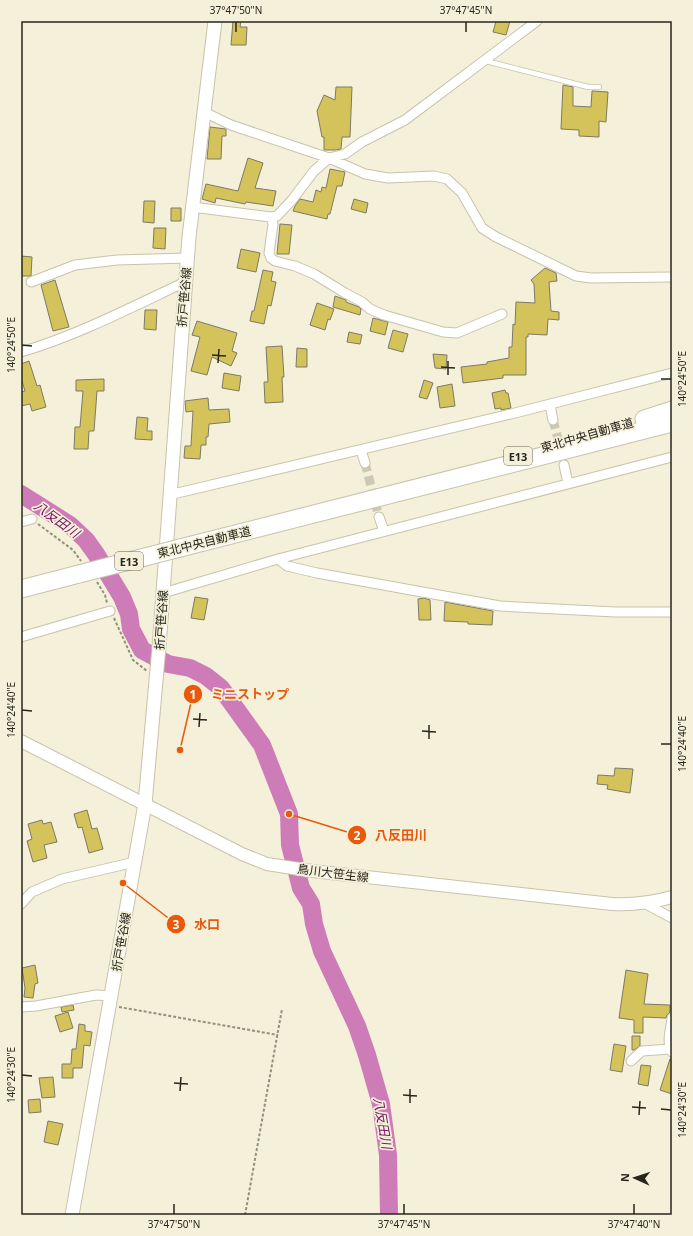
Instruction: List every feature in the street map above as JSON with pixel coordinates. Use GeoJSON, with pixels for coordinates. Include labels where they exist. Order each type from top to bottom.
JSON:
{"type":"FeatureCollection","features":[{"type":"Feature","properties":{"kind":"highway","name":"東北中央自動車道"},"geometry":{"type":"LineString","coordinates":[[364,501],[672,410]]}},
{"type":"Feature","properties":{"kind":"highway","name":"東北中央自動車道"},"geometry":{"type":"LineString","coordinates":[[21,589],[80,568],[180,548],[672,423]]}},
{"type":"Feature","properties":{"kind":"main road","name":"折戸笹谷線"},"geometry":{"type":"LineString","coordinates":[[72,1215],[145,804],[159,647],[187,258],[215,21]]}},
{"type":"Feature","properties":{"kind":"street"},"geometry":{"type":"LineString","coordinates":[[192,207],[277,216],[292,200],[314,170],[329,158],[345,154],[362,142],[406,120],[537,21]]}},
{"type":"Feature","properties":{"kind":"street"},"geometry":{"type":"LineString","coordinates":[[204,112],[232,125],[329,158],[365,174],[388,178],[434,176],[447,179],[462,193],[482,228],[496,237],[576,276],[592,278],[672,277]]}},
{"type":"Feature","properties":{"kind":"street"},"geometry":{"type":"LineString","coordinates":[[271,216],[273,224],[269,253],[274,261],[295,266],[314,274],[362,302],[370,309],[384,315],[443,332],[457,333],[502,314]]}},
{"type":"Feature","properties":{"kind":"street"},"geometry":{"type":"LineString","coordinates":[[31,282],[75,265],[117,260],[187,258]]}},
{"type":"Feature","properties":{"kind":"street"},"geometry":{"type":"LineString","coordinates":[[21,352],[43,346],[84,329],[185,282]]}},
{"type":"Feature","properties":{"kind":"street"},"geometry":{"type":"LineString","coordinates":[[169,495],[550,405],[672,373]]}},
{"type":"Feature","properties":{"kind":"street"},"geometry":{"type":"LineString","coordinates":[[550,405],[553,420]]}},
{"type":"Feature","properties":{"kind":"street"},"geometry":{"type":"LineString","coordinates":[[361,450],[365,463]]}},
{"type":"Feature","properties":{"kind":"street"},"geometry":{"type":"LineString","coordinates":[[163,593],[278,559],[672,457]]}},
{"type":"Feature","properties":{"kind":"street"},"geometry":{"type":"LineString","coordinates":[[564,465],[568,483]]}},
{"type":"Feature","properties":{"kind":"street"},"geometry":{"type":"LineString","coordinates":[[379,517],[384,531]]}},
{"type":"Feature","properties":{"kind":"street"},"geometry":{"type":"LineString","coordinates":[[21,522],[32,519]]}},
{"type":"Feature","properties":{"kind":"street"},"geometry":{"type":"LineString","coordinates":[[278,559],[287,566],[317,573],[500,606],[615,612],[672,612]]}},
{"type":"Feature","properties":{"kind":"street"},"geometry":{"type":"LineString","coordinates":[[21,637],[110,611]]}},
{"type":"Feature","properties":{"kind":"street","name":"鳥川大笹生線"},"geometry":{"type":"LineString","coordinates":[[21,741],[242,854],[267,864],[612,904],[644,903],[672,897]]}},
{"type":"Feature","properties":{"kind":"street"},"geometry":{"type":"LineString","coordinates":[[21,904],[32,892],[62,879],[135,862]]}},
{"type":"Feature","properties":{"kind":"street"},"geometry":{"type":"LineString","coordinates":[[644,903],[672,918]]}},
{"type":"Feature","properties":{"kind":"street"},"geometry":{"type":"LineString","coordinates":[[21,1007],[96,995],[111,1001]]}},
{"type":"Feature","properties":{"kind":"street"},"geometry":{"type":"LineString","coordinates":[[631,1061],[642,1051],[671,1051],[669,1038],[672,1018]]}},
{"type":"Feature","properties":{"kind":"lane"},"geometry":{"type":"LineString","coordinates":[[484,60],[588,87],[600,87]]}},
{"type":"Feature","properties":{"kind":"path"},"geometry":{"type":"LineString","coordinates":[[32,519],[73,550],[80,568]]}},
{"type":"Feature","properties":{"kind":"path"},"geometry":{"type":"LineString","coordinates":[[96,580],[105,595],[110,611],[133,660],[156,674]]}},
{"type":"Feature","properties":{"kind":"path"},"geometry":{"type":"LineString","coordinates":[[111,1001],[278,1035]]}},
{"type":"Feature","properties":{"kind":"path"},"geometry":{"type":"LineString","coordinates":[[245,1215],[282,1009]]}},
{"type":"Feature","properties":{"kind":"building"},"geometry":{"type":"Polygon","coordinates":[[[233,21],[241,21],[240,27],[247,27],[246,45],[231,45],[233,21]]]}},
{"type":"Feature","properties":{"kind":"building"},"geometry":{"type":"Polygon","coordinates":[[[496,21],[510,21],[506,35],[493,32],[496,21]]]}},
{"type":"Feature","properties":{"kind":"building"},"geometry":{"type":"Polygon","coordinates":[[[563,85],[573,87],[573,106],[591,107],[592,91],[608,92],[606,122],[599,121],[599,137],[579,136],[579,130],[561,129],[563,85]]]}},
{"type":"Feature","properties":{"kind":"building"},"geometry":{"type":"Polygon","coordinates":[[[336,87],[352,87],[350,137],[342,137],[341,149],[324,150],[324,137],[322,137],[317,111],[324,95],[335,100],[336,87]]]}},
{"type":"Feature","properties":{"kind":"building"},"geometry":{"type":"Polygon","coordinates":[[[210,127],[226,129],[226,136],[222,136],[221,159],[207,159],[210,127]]]}},
{"type":"Feature","properties":{"kind":"building"},"geometry":{"type":"Polygon","coordinates":[[[248,158],[263,163],[255,188],[276,191],[273,206],[246,202],[245,204],[216,198],[215,203],[202,199],[206,184],[238,191],[248,158]]]}},
{"type":"Feature","properties":{"kind":"building"},"geometry":{"type":"Polygon","coordinates":[[[330,169],[345,172],[342,186],[337,186],[330,214],[328,214],[327,219],[293,211],[300,199],[313,202],[316,190],[321,192],[322,187],[326,188],[330,169]]]}},
{"type":"Feature","properties":{"kind":"building"},"geometry":{"type":"Polygon","coordinates":[[[354,199],[368,203],[366,213],[351,209],[354,199]]]}},
{"type":"Feature","properties":{"kind":"building"},"geometry":{"type":"Polygon","coordinates":[[[144,201],[155,201],[154,223],[143,222],[144,201]]]}},
{"type":"Feature","properties":{"kind":"building"},"geometry":{"type":"Polygon","coordinates":[[[171,208],[181,208],[181,221],[171,221],[171,208]]]}},
{"type":"Feature","properties":{"kind":"building"},"geometry":{"type":"Polygon","coordinates":[[[280,224],[292,225],[289,254],[277,254],[280,224]]]}},
{"type":"Feature","properties":{"kind":"building"},"geometry":{"type":"Polygon","coordinates":[[[154,228],[166,228],[165,249],[153,248],[154,228]]]}},
{"type":"Feature","properties":{"kind":"building"},"geometry":{"type":"Polygon","coordinates":[[[241,249],[260,253],[256,272],[237,268],[241,249]]]}},
{"type":"Feature","properties":{"kind":"building"},"geometry":{"type":"Polygon","coordinates":[[[21,256],[32,257],[31,276],[21,276],[21,256]]]}},
{"type":"Feature","properties":{"kind":"building"},"geometry":{"type":"Polygon","coordinates":[[[545,268],[556,273],[557,281],[549,282],[551,311],[559,312],[559,320],[548,319],[547,335],[528,334],[528,337],[526,337],[526,375],[503,375],[503,378],[463,383],[461,367],[487,364],[487,362],[509,358],[509,347],[512,347],[513,324],[515,325],[516,302],[535,303],[534,284],[531,280],[545,268]]]}},
{"type":"Feature","properties":{"kind":"building"},"geometry":{"type":"Polygon","coordinates":[[[263,270],[273,272],[271,281],[276,282],[271,306],[268,305],[264,324],[250,321],[252,311],[254,311],[263,270]]]}},
{"type":"Feature","properties":{"kind":"building"},"geometry":{"type":"Polygon","coordinates":[[[55,280],[69,327],[53,331],[41,285],[55,280]]]}},
{"type":"Feature","properties":{"kind":"building"},"geometry":{"type":"Polygon","coordinates":[[[335,296],[359,307],[361,309],[360,315],[333,307],[335,296]]]}},
{"type":"Feature","properties":{"kind":"building"},"geometry":{"type":"Polygon","coordinates":[[[317,303],[334,309],[330,320],[328,319],[325,330],[310,325],[317,303]]]}},
{"type":"Feature","properties":{"kind":"building"},"geometry":{"type":"Polygon","coordinates":[[[145,310],[157,310],[156,330],[144,329],[145,310]]]}},
{"type":"Feature","properties":{"kind":"building"},"geometry":{"type":"Polygon","coordinates":[[[373,318],[388,322],[385,335],[370,331],[373,318]]]}},
{"type":"Feature","properties":{"kind":"building"},"geometry":{"type":"Polygon","coordinates":[[[197,321],[237,333],[232,351],[237,353],[231,366],[212,357],[207,375],[191,371],[200,337],[192,335],[197,321]]]}},
{"type":"Feature","properties":{"kind":"building"},"geometry":{"type":"Polygon","coordinates":[[[393,330],[408,334],[403,352],[388,348],[393,330]]]}},
{"type":"Feature","properties":{"kind":"building"},"geometry":{"type":"Polygon","coordinates":[[[349,332],[362,335],[360,344],[347,342],[349,332]]]}},
{"type":"Feature","properties":{"kind":"building"},"geometry":{"type":"Polygon","coordinates":[[[282,346],[284,377],[282,377],[283,402],[265,403],[264,382],[268,382],[266,347],[282,346]]]}},
{"type":"Feature","properties":{"kind":"building"},"geometry":{"type":"Polygon","coordinates":[[[297,348],[307,349],[307,367],[296,367],[297,348]]]}},
{"type":"Feature","properties":{"kind":"building"},"geometry":{"type":"Polygon","coordinates":[[[433,354],[447,355],[446,369],[435,368],[433,354]]]}},
{"type":"Feature","properties":{"kind":"building"},"geometry":{"type":"Polygon","coordinates":[[[29,361],[37,386],[40,385],[46,407],[32,411],[30,404],[21,406],[21,392],[25,391],[21,378],[21,364],[29,361]]]}},
{"type":"Feature","properties":{"kind":"building"},"geometry":{"type":"Polygon","coordinates":[[[224,373],[241,376],[239,391],[222,388],[224,373]]]}},
{"type":"Feature","properties":{"kind":"building"},"geometry":{"type":"Polygon","coordinates":[[[104,379],[104,391],[97,391],[94,431],[89,431],[88,449],[74,449],[75,427],[80,427],[83,391],[76,391],[76,380],[104,379]]]}},
{"type":"Feature","properties":{"kind":"building"},"geometry":{"type":"Polygon","coordinates":[[[424,380],[433,383],[427,399],[419,397],[424,380]]]}},
{"type":"Feature","properties":{"kind":"building"},"geometry":{"type":"Polygon","coordinates":[[[452,384],[455,406],[440,408],[437,387],[452,384]]]}},
{"type":"Feature","properties":{"kind":"building"},"geometry":{"type":"Polygon","coordinates":[[[505,390],[506,393],[508,393],[511,408],[501,410],[501,408],[495,409],[492,393],[505,390]]]}},
{"type":"Feature","properties":{"kind":"building"},"geometry":{"type":"Polygon","coordinates":[[[208,398],[209,410],[229,409],[230,422],[209,424],[206,445],[201,445],[200,459],[184,458],[185,446],[191,446],[193,411],[186,412],[185,401],[208,398]]]}},
{"type":"Feature","properties":{"kind":"building"},"geometry":{"type":"Polygon","coordinates":[[[137,417],[148,418],[147,431],[152,431],[152,440],[135,439],[137,417]]]}},
{"type":"Feature","properties":{"kind":"building"},"geometry":{"type":"Polygon","coordinates":[[[195,597],[208,599],[204,620],[191,618],[195,597]]]}},
{"type":"Feature","properties":{"kind":"building"},"geometry":{"type":"Polygon","coordinates":[[[424,598],[430,600],[431,620],[419,620],[418,599],[424,598]]]}},
{"type":"Feature","properties":{"kind":"building"},"geometry":{"type":"Polygon","coordinates":[[[445,602],[493,611],[492,625],[444,621],[445,602]]]}},
{"type":"Feature","properties":{"kind":"building"},"geometry":{"type":"Polygon","coordinates":[[[615,768],[633,769],[630,793],[607,789],[608,785],[597,784],[598,775],[614,776],[615,768]]]}},
{"type":"Feature","properties":{"kind":"building"},"geometry":{"type":"Polygon","coordinates":[[[87,810],[92,829],[97,828],[103,849],[89,853],[82,827],[78,828],[74,814],[87,810]]]}},
{"type":"Feature","properties":{"kind":"building"},"geometry":{"type":"Polygon","coordinates":[[[42,820],[43,824],[51,822],[57,842],[44,845],[47,858],[33,862],[27,841],[32,839],[28,824],[42,820]]]}},
{"type":"Feature","properties":{"kind":"building"},"geometry":{"type":"Polygon","coordinates":[[[35,965],[38,983],[35,984],[33,998],[24,997],[25,988],[22,968],[35,965]]]}},
{"type":"Feature","properties":{"kind":"building"},"geometry":{"type":"Polygon","coordinates":[[[626,970],[648,974],[644,1004],[670,1005],[670,1012],[666,1018],[643,1017],[643,1033],[634,1033],[634,1020],[619,1018],[626,970]]]}},
{"type":"Feature","properties":{"kind":"building"},"geometry":{"type":"Polygon","coordinates":[[[73,1005],[74,1010],[62,1012],[61,1007],[73,1005]]]}},
{"type":"Feature","properties":{"kind":"building"},"geometry":{"type":"Polygon","coordinates":[[[68,1012],[73,1028],[60,1032],[55,1016],[68,1012]]]}},
{"type":"Feature","properties":{"kind":"building"},"geometry":{"type":"Polygon","coordinates":[[[79,1024],[85,1025],[85,1031],[92,1032],[90,1046],[84,1045],[82,1068],[73,1068],[73,1078],[62,1078],[62,1064],[71,1064],[72,1049],[76,1049],[79,1024]]]}},
{"type":"Feature","properties":{"kind":"building"},"geometry":{"type":"Polygon","coordinates":[[[632,1036],[640,1036],[640,1046],[634,1050],[632,1050],[632,1036]]]}},
{"type":"Feature","properties":{"kind":"building"},"geometry":{"type":"Polygon","coordinates":[[[614,1044],[626,1046],[622,1072],[610,1070],[614,1044]]]}},
{"type":"Feature","properties":{"kind":"building"},"geometry":{"type":"Polygon","coordinates":[[[670,1059],[672,1059],[672,1094],[660,1090],[670,1059]]]}},
{"type":"Feature","properties":{"kind":"building"},"geometry":{"type":"Polygon","coordinates":[[[641,1065],[651,1066],[648,1086],[638,1084],[641,1065]]]}},
{"type":"Feature","properties":{"kind":"building"},"geometry":{"type":"Polygon","coordinates":[[[53,1077],[55,1097],[42,1098],[39,1078],[53,1077]]]}},
{"type":"Feature","properties":{"kind":"building"},"geometry":{"type":"Polygon","coordinates":[[[40,1099],[41,1112],[29,1113],[28,1100],[40,1099]]]}},
{"type":"Feature","properties":{"kind":"building"},"geometry":{"type":"Polygon","coordinates":[[[48,1121],[63,1124],[58,1145],[44,1142],[48,1121]]]}},
{"type":"Feature","properties":{"kind":"waterway","name":"八反田川"},"geometry":{"type":"LineString","coordinates":[[21,494],[70,525],[86,540],[122,597],[129,614],[131,629],[142,650],[168,664],[190,668],[206,676],[221,688],[262,745],[289,814],[290,845],[301,888],[311,904],[314,924],[322,951],[357,1026],[381,1104],[388,1155],[389,1215]]}},
{"type":"Feature","properties":{"kind":"tunnel"},"geometry":{"type":"LineString","coordinates":[[553,420],[562,454]]}},
{"type":"Feature","properties":{"kind":"tunnel"},"geometry":{"type":"LineString","coordinates":[[365,463],[379,517]]}},
{"type":"Feature","properties":{"kind":"place","name":"ミニストップ"},"geometry":{"type":"Point","coordinates":[180,750]}},
{"type":"Feature","properties":{"kind":"place","name":"八反田川"},"geometry":{"type":"Point","coordinates":[289,814]}},
{"type":"Feature","properties":{"kind":"place","name":"水口"},"geometry":{"type":"Point","coordinates":[123,883]}}]}
